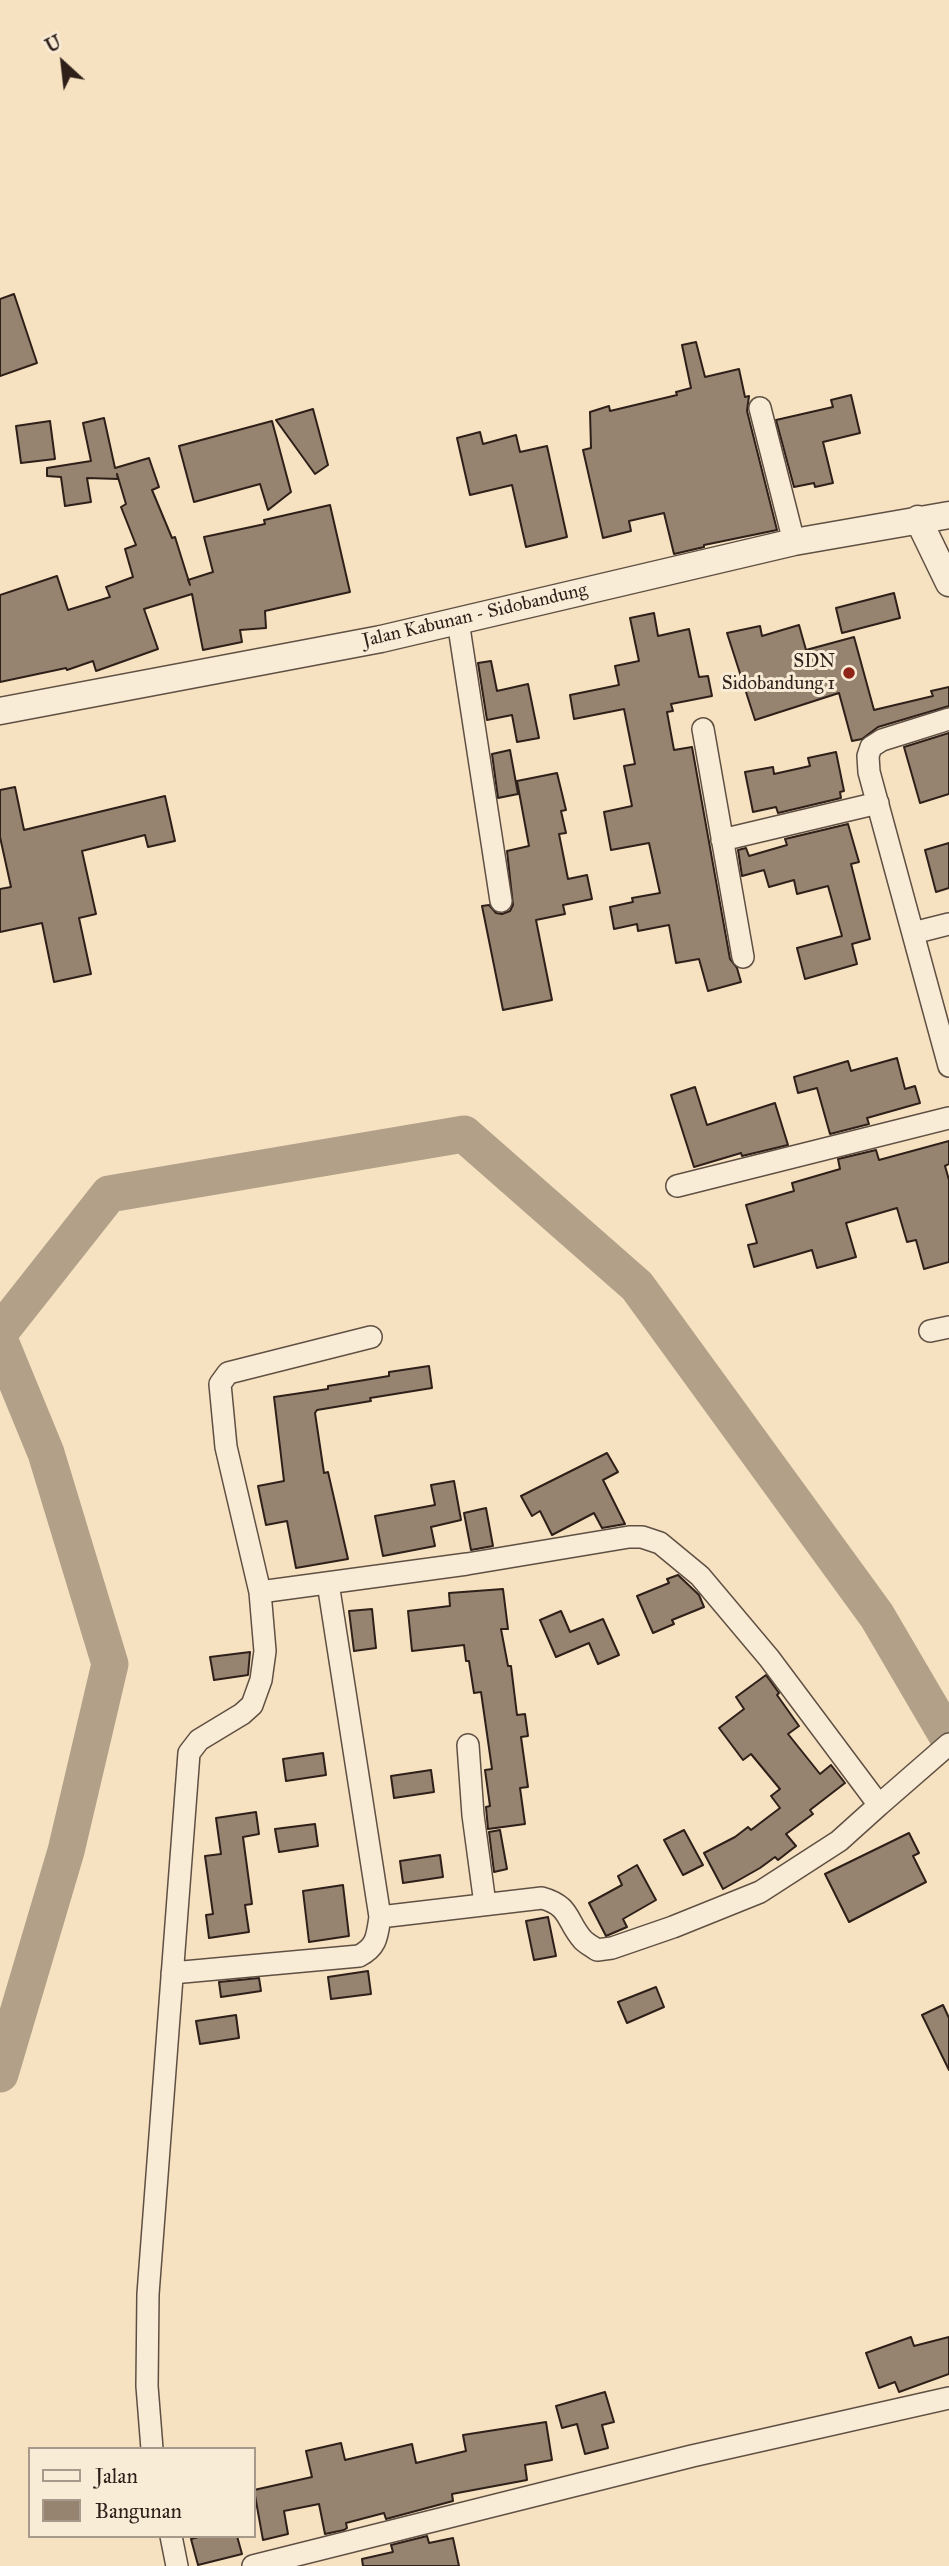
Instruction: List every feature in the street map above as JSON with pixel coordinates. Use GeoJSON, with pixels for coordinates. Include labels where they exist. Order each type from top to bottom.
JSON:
{"type":"FeatureCollection","features":[{"type":"Feature","properties":{"kind":"street"},"geometry":{"type":"LineString","coordinates":[[760,408],[794,542]]}},
{"type":"Feature","properties":{"kind":"street","name":"Jalan Kabunan - Sidobandung"},"geometry":{"type":"LineString","coordinates":[[0,711],[381,639],[794,542],[949,515]]}},
{"type":"Feature","properties":{"kind":"street"},"geometry":{"type":"LineString","coordinates":[[918,519],[944,573]]}},
{"type":"Feature","properties":{"kind":"street"},"geometry":{"type":"LineString","coordinates":[[458,621],[500,901]]}},
{"type":"Feature","properties":{"kind":"street"},"geometry":{"type":"LineString","coordinates":[[949,719],[882,740],[871,747],[869,757],[869,772],[949,1066]]}},
{"type":"Feature","properties":{"kind":"street"},"geometry":{"type":"LineString","coordinates":[[702,729],[743,957]]}},
{"type":"Feature","properties":{"kind":"street"},"geometry":{"type":"LineString","coordinates":[[722,840],[878,803]]}},
{"type":"Feature","properties":{"kind":"street"},"geometry":{"type":"LineString","coordinates":[[912,933],[949,924]]}},
{"type":"Feature","properties":{"kind":"street"},"geometry":{"type":"LineString","coordinates":[[677,1186],[949,1118]]}},
{"type":"Feature","properties":{"kind":"street"},"geometry":{"type":"LineString","coordinates":[[152,2447],[147,2386],[148,2294],[189,1753],[199,1740],[242,1714],[253,1704],[261,1680],[265,1651],[260,1592],[226,1447],[220,1395],[222,1378],[228,1373],[371,1337]]}},
{"type":"Feature","properties":{"kind":"street"},"geometry":{"type":"LineString","coordinates":[[260,1592],[489,1561],[617,1538],[642,1537],[660,1544],[700,1576],[769,1658],[879,1805]]}},
{"type":"Feature","properties":{"kind":"street"},"geometry":{"type":"LineString","coordinates":[[172,1973],[359,1956],[369,1951],[377,1941],[380,1917],[328,1583]]}},
{"type":"Feature","properties":{"kind":"street"},"geometry":{"type":"LineString","coordinates":[[380,1917],[542,1898],[555,1902],[568,1913],[584,1940],[597,1950],[612,1948],[760,1892],[839,1841],[949,1744]]}},
{"type":"Feature","properties":{"kind":"street"},"geometry":{"type":"LineString","coordinates":[[468,1745],[473,1815],[485,1905]]}},
{"type":"Feature","properties":{"kind":"street"},"geometry":{"type":"LineString","coordinates":[[253,2566],[692,2456],[949,2398]]}},
{"type":"Feature","properties":{"kind":"street"},"geometry":{"type":"LineString","coordinates":[[171,2538],[177,2566]]}},
{"type":"Feature","properties":{"kind":"building"},"geometry":{"type":"Polygon","coordinates":[[[14,294],[37,363],[0,376],[0,299],[14,294]]]}},
{"type":"Feature","properties":{"kind":"building"},"geometry":{"type":"Polygon","coordinates":[[[696,342],[705,377],[739,369],[745,397],[749,396],[747,411],[777,530],[674,554],[664,513],[629,521],[631,531],[603,538],[583,450],[591,448],[590,412],[609,406],[610,411],[677,395],[676,392],[691,388],[682,345],[696,342]]]}},
{"type":"Feature","properties":{"kind":"building"},"geometry":{"type":"Polygon","coordinates":[[[851,395],[860,433],[823,442],[833,483],[815,487],[814,483],[794,487],[776,420],[833,407],[831,400],[851,395]]]}},
{"type":"Feature","properties":{"kind":"building"},"geometry":{"type":"Polygon","coordinates":[[[313,409],[328,465],[315,474],[276,420],[313,409]]]}},
{"type":"Feature","properties":{"kind":"building"},"geometry":{"type":"Polygon","coordinates":[[[104,418],[115,468],[149,458],[159,487],[152,490],[172,538],[175,537],[188,580],[213,572],[204,537],[265,524],[264,520],[330,505],[350,592],[265,611],[266,628],[240,630],[242,642],[203,650],[192,594],[144,609],[158,649],[96,671],[93,661],[67,670],[66,668],[0,682],[0,595],[57,576],[68,610],[110,597],[106,587],[133,577],[125,549],[136,545],[121,507],[126,504],[117,474],[118,479],[87,478],[91,502],[65,506],[61,477],[47,476],[47,468],[91,461],[83,423],[104,418]]]}},
{"type":"Feature","properties":{"kind":"building"},"geometry":{"type":"Polygon","coordinates":[[[50,421],[55,459],[21,463],[16,426],[50,421]]]}},
{"type":"Feature","properties":{"kind":"building"},"geometry":{"type":"Polygon","coordinates":[[[272,421],[291,492],[268,510],[260,484],[194,502],[179,446],[272,421]]]}},
{"type":"Feature","properties":{"kind":"building"},"geometry":{"type":"Polygon","coordinates":[[[480,432],[483,444],[516,435],[520,452],[547,446],[567,537],[526,547],[512,485],[470,495],[457,438],[480,432]]]}},
{"type":"Feature","properties":{"kind":"building"},"geometry":{"type":"Polygon","coordinates":[[[894,593],[900,618],[842,633],[836,608],[894,593]]]}},
{"type":"Feature","properties":{"kind":"building"},"geometry":{"type":"Polygon","coordinates":[[[654,613],[658,636],[689,629],[699,677],[708,676],[712,696],[671,704],[673,711],[667,712],[674,750],[692,747],[730,959],[737,968],[741,982],[708,991],[699,959],[676,963],[669,925],[638,931],[637,924],[614,929],[610,907],[633,902],[632,898],[660,893],[649,843],[611,850],[604,812],[632,806],[624,766],[635,764],[624,709],[574,719],[570,695],[619,685],[615,666],[639,661],[630,618],[654,613]]]}},
{"type":"Feature","properties":{"kind":"building"},"geometry":{"type":"Polygon","coordinates":[[[799,625],[806,650],[854,637],[874,710],[933,696],[931,691],[949,687],[949,706],[878,727],[862,739],[852,741],[839,693],[755,720],[727,633],[760,626],[762,636],[799,625]]]}},
{"type":"Feature","properties":{"kind":"building"},"geometry":{"type":"Polygon","coordinates":[[[491,661],[497,691],[528,684],[539,738],[517,742],[512,715],[487,720],[478,663],[491,661]]]}},
{"type":"Feature","properties":{"kind":"building"},"geometry":{"type":"Polygon","coordinates":[[[949,733],[949,794],[920,803],[904,747],[949,733]]]}},
{"type":"Feature","properties":{"kind":"building"},"geometry":{"type":"Polygon","coordinates":[[[510,750],[518,794],[498,798],[492,754],[510,750]]]}},
{"type":"Feature","properties":{"kind":"building"},"geometry":{"type":"Polygon","coordinates":[[[836,752],[844,791],[840,792],[841,798],[778,813],[776,807],[753,812],[745,772],[773,767],[774,774],[810,766],[808,758],[836,752]]]}},
{"type":"Feature","properties":{"kind":"building"},"geometry":{"type":"Polygon","coordinates":[[[557,773],[566,810],[561,811],[566,833],[559,834],[568,879],[587,875],[592,899],[563,905],[565,914],[536,920],[552,1000],[503,1010],[482,906],[489,905],[496,913],[502,914],[510,911],[513,905],[507,851],[529,846],[517,781],[557,773]]]}},
{"type":"Feature","properties":{"kind":"building"},"geometry":{"type":"Polygon","coordinates":[[[15,787],[24,830],[165,796],[175,841],[148,847],[145,835],[82,851],[96,914],[79,918],[91,974],[54,982],[42,923],[0,932],[0,889],[11,887],[0,837],[0,790],[15,787]]]}},
{"type":"Feature","properties":{"kind":"building"},"geometry":{"type":"Polygon","coordinates":[[[848,824],[859,862],[851,864],[870,939],[852,944],[857,964],[805,979],[797,948],[842,936],[828,886],[797,894],[794,880],[769,887],[764,870],[742,876],[738,850],[746,848],[749,856],[787,845],[785,839],[848,824]]]}},
{"type":"Feature","properties":{"kind":"building"},"geometry":{"type":"Polygon","coordinates":[[[949,843],[949,888],[936,892],[925,850],[949,843]]]}},
{"type":"Feature","properties":{"kind":"building"},"geometry":{"type":"Polygon","coordinates":[[[897,1058],[905,1089],[915,1086],[920,1103],[867,1118],[869,1124],[830,1134],[817,1088],[798,1093],[794,1077],[848,1061],[851,1071],[897,1058]]]}},
{"type":"Feature","properties":{"kind":"building"},"geometry":{"type":"Polygon","coordinates":[[[695,1087],[707,1125],[775,1103],[788,1145],[742,1156],[741,1153],[694,1167],[671,1095],[695,1087]]]}},
{"type":"Feature","properties":{"kind":"building"},"geometry":{"type":"Polygon","coordinates":[[[949,1141],[949,1164],[945,1166],[949,1180],[949,1262],[924,1269],[916,1240],[907,1242],[897,1208],[846,1223],[856,1257],[817,1268],[812,1250],[754,1267],[748,1245],[757,1243],[746,1205],[794,1191],[792,1183],[840,1169],[838,1159],[876,1150],[879,1160],[949,1141]]]}},
{"type":"Feature","properties":{"kind":"building"},"geometry":{"type":"Polygon","coordinates":[[[429,1366],[432,1388],[370,1398],[371,1401],[317,1410],[315,1413],[324,1473],[328,1472],[348,1559],[296,1568],[287,1521],[266,1525],[258,1486],[284,1481],[274,1397],[328,1389],[328,1386],[389,1376],[389,1372],[429,1366]]]}},
{"type":"Feature","properties":{"kind":"building"},"geometry":{"type":"Polygon","coordinates":[[[607,1453],[618,1472],[603,1480],[625,1524],[602,1528],[594,1513],[552,1535],[540,1511],[532,1516],[521,1496],[607,1453]]]}},
{"type":"Feature","properties":{"kind":"building"},"geometry":{"type":"Polygon","coordinates":[[[454,1481],[461,1520],[431,1527],[435,1546],[383,1556],[375,1516],[435,1505],[431,1485],[454,1481]]]}},
{"type":"Feature","properties":{"kind":"building"},"geometry":{"type":"Polygon","coordinates":[[[486,1508],[493,1546],[471,1550],[464,1513],[486,1508]]]}},
{"type":"Feature","properties":{"kind":"building"},"geometry":{"type":"Polygon","coordinates":[[[678,1575],[699,1595],[704,1607],[672,1620],[674,1624],[653,1633],[637,1596],[669,1583],[667,1579],[678,1575]]]}},
{"type":"Feature","properties":{"kind":"building"},"geometry":{"type":"Polygon","coordinates":[[[503,1589],[508,1629],[501,1629],[508,1666],[511,1666],[517,1715],[525,1714],[528,1736],[521,1737],[528,1787],[520,1788],[525,1824],[488,1829],[486,1807],[490,1806],[485,1770],[492,1769],[481,1692],[474,1693],[464,1645],[412,1651],[408,1611],[450,1606],[449,1593],[503,1589]]]}},
{"type":"Feature","properties":{"kind":"building"},"geometry":{"type":"Polygon","coordinates":[[[372,1609],[376,1648],[354,1651],[349,1611],[372,1609]]]}},
{"type":"Feature","properties":{"kind":"building"},"geometry":{"type":"Polygon","coordinates":[[[561,1611],[570,1632],[603,1619],[619,1655],[598,1664],[589,1643],[556,1657],[540,1620],[561,1611]]]}},
{"type":"Feature","properties":{"kind":"building"},"geometry":{"type":"Polygon","coordinates":[[[250,1652],[248,1675],[214,1680],[210,1657],[250,1652]]]}},
{"type":"Feature","properties":{"kind":"building"},"geometry":{"type":"Polygon","coordinates":[[[766,1675],[799,1726],[788,1734],[820,1774],[831,1765],[845,1783],[810,1810],[813,1814],[786,1834],[796,1846],[778,1860],[775,1857],[723,1889],[704,1853],[748,1827],[751,1830],[780,1808],[771,1796],[780,1789],[751,1754],[743,1760],[719,1728],[744,1709],[736,1697],[766,1675]]]}},
{"type":"Feature","properties":{"kind":"building"},"geometry":{"type":"Polygon","coordinates":[[[323,1753],[326,1775],[286,1781],[283,1759],[323,1753]]]}},
{"type":"Feature","properties":{"kind":"building"},"geometry":{"type":"Polygon","coordinates":[[[431,1770],[434,1792],[394,1798],[391,1776],[431,1770]]]}},
{"type":"Feature","properties":{"kind":"building"},"geometry":{"type":"Polygon","coordinates":[[[256,1812],[259,1834],[243,1837],[252,1904],[245,1905],[249,1932],[209,1938],[206,1915],[213,1914],[205,1856],[221,1854],[216,1818],[256,1812]]]}},
{"type":"Feature","properties":{"kind":"building"},"geometry":{"type":"Polygon","coordinates":[[[315,1824],[318,1846],[279,1852],[275,1829],[315,1824]]]}},
{"type":"Feature","properties":{"kind":"building"},"geometry":{"type":"Polygon","coordinates":[[[500,1830],[507,1869],[494,1872],[489,1832],[500,1830]]]}},
{"type":"Feature","properties":{"kind":"building"},"geometry":{"type":"Polygon","coordinates":[[[684,1830],[703,1865],[683,1875],[664,1840],[684,1830]]]}},
{"type":"Feature","properties":{"kind":"building"},"geometry":{"type":"Polygon","coordinates":[[[909,1833],[919,1853],[913,1856],[926,1882],[849,1922],[825,1874],[909,1833]]]}},
{"type":"Feature","properties":{"kind":"building"},"geometry":{"type":"Polygon","coordinates":[[[440,1855],[443,1877],[403,1883],[400,1861],[440,1855]]]}},
{"type":"Feature","properties":{"kind":"building"},"geometry":{"type":"Polygon","coordinates":[[[637,1865],[656,1900],[623,1919],[627,1927],[606,1936],[589,1903],[622,1885],[618,1876],[637,1865]]]}},
{"type":"Feature","properties":{"kind":"building"},"geometry":{"type":"Polygon","coordinates":[[[343,1885],[349,1936],[309,1942],[303,1891],[343,1885]]]}},
{"type":"Feature","properties":{"kind":"building"},"geometry":{"type":"Polygon","coordinates":[[[548,1917],[556,1956],[534,1960],[526,1921],[548,1917]]]}},
{"type":"Feature","properties":{"kind":"building"},"geometry":{"type":"Polygon","coordinates":[[[368,1971],[371,1994],[331,1999],[328,1977],[368,1971]]]}},
{"type":"Feature","properties":{"kind":"building"},"geometry":{"type":"Polygon","coordinates":[[[259,1978],[261,1991],[221,1997],[219,1982],[259,1978]]]}},
{"type":"Feature","properties":{"kind":"building"},"geometry":{"type":"Polygon","coordinates":[[[656,1987],[664,2007],[627,2023],[618,2002],[656,1987]]]}},
{"type":"Feature","properties":{"kind":"building"},"geometry":{"type":"Polygon","coordinates":[[[943,2005],[949,2018],[949,2070],[922,2015],[943,2005]]]}},
{"type":"Feature","properties":{"kind":"building"},"geometry":{"type":"Polygon","coordinates":[[[236,2015],[239,2038],[200,2044],[196,2021],[236,2015]]]}},
{"type":"Feature","properties":{"kind":"building"},"geometry":{"type":"Polygon","coordinates":[[[911,2337],[914,2346],[949,2337],[949,2374],[899,2392],[895,2382],[879,2388],[866,2353],[911,2337]]]}},
{"type":"Feature","properties":{"kind":"building"},"geometry":{"type":"Polygon","coordinates":[[[605,2392],[614,2422],[602,2425],[608,2448],[585,2454],[577,2424],[562,2428],[556,2406],[605,2392]]]}},
{"type":"Feature","properties":{"kind":"building"},"geometry":{"type":"Polygon","coordinates":[[[546,2422],[552,2460],[525,2465],[527,2480],[452,2494],[453,2501],[386,2519],[384,2513],[346,2523],[347,2528],[344,2530],[325,2534],[319,2504],[284,2511],[288,2534],[263,2540],[256,2490],[312,2477],[306,2451],[341,2443],[345,2460],[412,2444],[416,2463],[466,2451],[463,2435],[546,2422]]]}},
{"type":"Feature","properties":{"kind":"building"},"geometry":{"type":"Polygon","coordinates":[[[427,2536],[429,2543],[453,2538],[459,2566],[363,2566],[362,2559],[393,2552],[391,2545],[427,2536]]]}},
{"type":"Feature","properties":{"kind":"building"},"geometry":{"type":"Polygon","coordinates":[[[238,2538],[242,2554],[198,2565],[191,2539],[238,2538]]]}},
{"type":"Feature","properties":{"kind":"waterway"},"geometry":{"type":"LineString","coordinates":[[0,1332],[109,1194],[464,1134],[637,1286],[877,1616],[949,1739]]}},
{"type":"Feature","properties":{"kind":"waterway"},"geometry":{"type":"LineString","coordinates":[[0,1341],[46,1453],[110,1664],[66,1851],[0,2074]]}},
{"type":"Feature","properties":{"kind":"place","name":"SDN Sidobandung 1"},"geometry":{"type":"Point","coordinates":[849,673]}}]}
